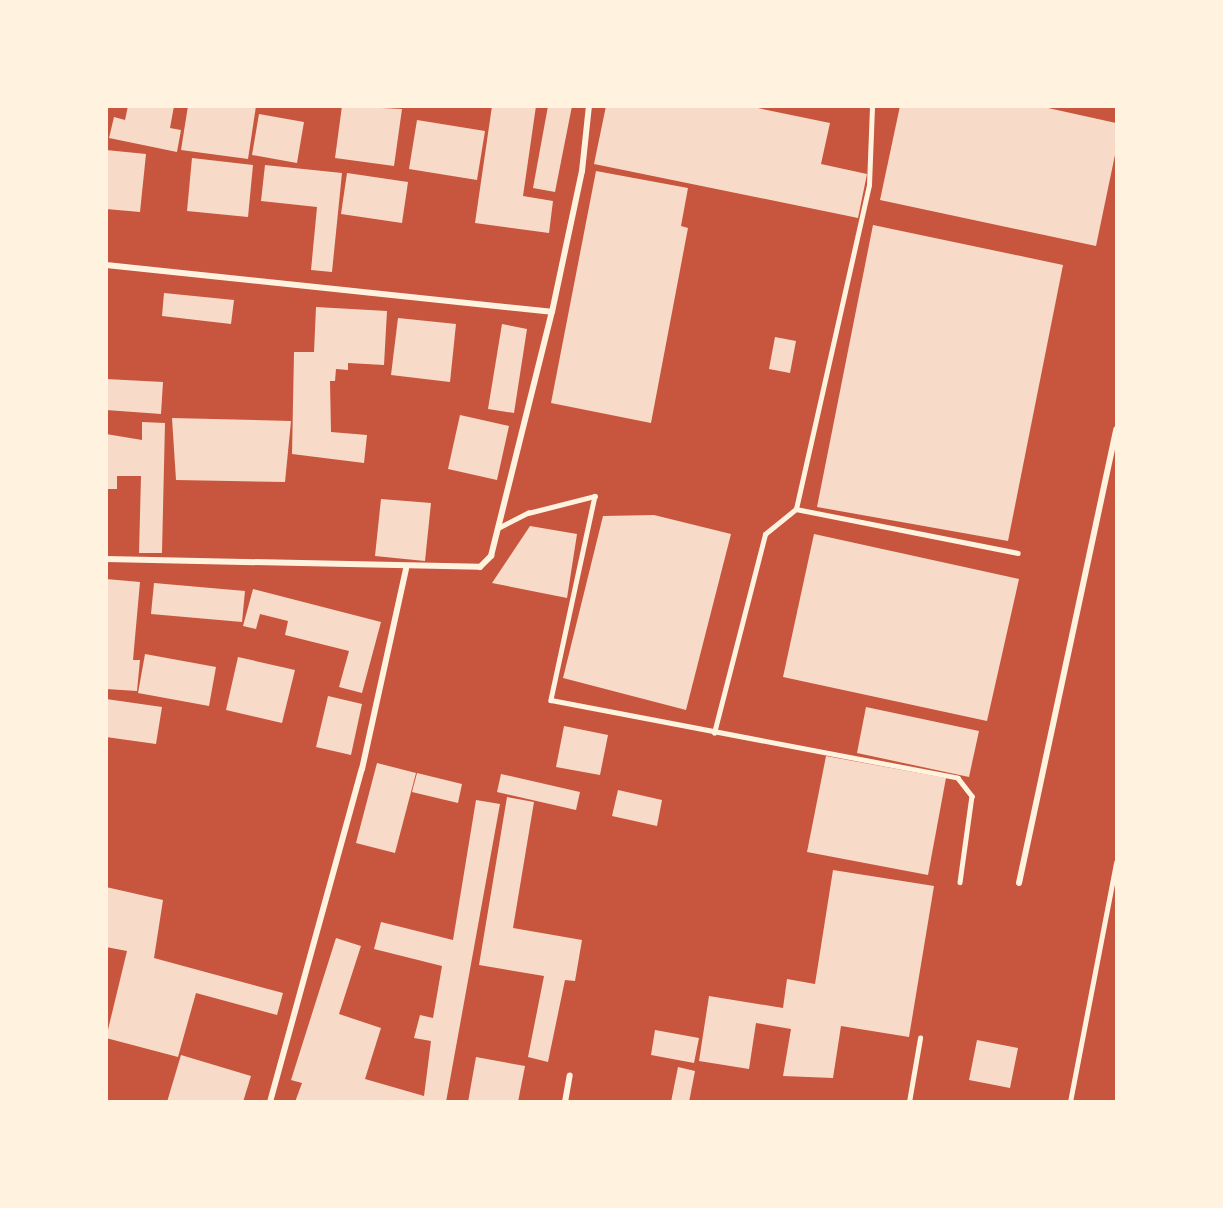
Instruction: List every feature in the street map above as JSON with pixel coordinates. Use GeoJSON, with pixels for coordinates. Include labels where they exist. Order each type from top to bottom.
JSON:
{"type":"FeatureCollection","features":[{"type":"Feature","properties":{"kind":"street"},"geometry":{"type":"LineString","coordinates":[[106,559],[406,569],[480,567],[491,556],[552,312],[582,171],[589,106]]}},
{"type":"Feature","properties":{"kind":"street"},"geometry":{"type":"LineString","coordinates":[[106,265],[552,312]]}},
{"type":"Feature","properties":{"kind":"street"},"geometry":{"type":"LineString","coordinates":[[1019,883],[1116,429]]}},
{"type":"Feature","properties":{"kind":"street"},"geometry":{"type":"LineString","coordinates":[[270,1101],[362,769],[406,569]]}},
{"type":"Feature","properties":{"kind":"street"},"geometry":{"type":"LineString","coordinates":[[565,1101],[570,1075]]}},
{"type":"Feature","properties":{"kind":"lane"},"geometry":{"type":"LineString","coordinates":[[714,733],[765,534],[796,509],[869,185],[872,107]]}},
{"type":"Feature","properties":{"kind":"lane"},"geometry":{"type":"LineString","coordinates":[[498,528],[528,513],[595,496],[551,700],[958,778],[972,795],[960,882]]}},
{"type":"Feature","properties":{"kind":"lane"},"geometry":{"type":"LineString","coordinates":[[796,509],[1018,553]]}},
{"type":"Feature","properties":{"kind":"lane"},"geometry":{"type":"LineString","coordinates":[[1070,1101],[1116,862]]}},
{"type":"Feature","properties":{"kind":"lane"},"geometry":{"type":"LineString","coordinates":[[909,1101],[920,1038]]}},
{"type":"Feature","properties":{"kind":"building"},"geometry":{"type":"Polygon","coordinates":[[[128,106],[174,106],[170,128],[181,130],[177,152],[109,138],[114,117],[125,120],[128,106]]]}},
{"type":"Feature","properties":{"kind":"building"},"geometry":{"type":"Polygon","coordinates":[[[188,106],[256,106],[248,159],[181,150],[188,106]]]}},
{"type":"Feature","properties":{"kind":"building"},"geometry":{"type":"Polygon","coordinates":[[[342,106],[402,109],[394,166],[335,158],[342,106]]]}},
{"type":"Feature","properties":{"kind":"building"},"geometry":{"type":"Polygon","coordinates":[[[492,106],[536,106],[523,196],[553,201],[549,233],[475,223],[492,106]]]}},
{"type":"Feature","properties":{"kind":"building"},"geometry":{"type":"Polygon","coordinates":[[[548,106],[572,106],[555,192],[533,188],[548,106]]]}},
{"type":"Feature","properties":{"kind":"building"},"geometry":{"type":"Polygon","coordinates":[[[606,106],[748,106],[830,123],[821,164],[867,174],[858,218],[594,164],[606,106]]]}},
{"type":"Feature","properties":{"kind":"building"},"geometry":{"type":"Polygon","coordinates":[[[900,106],[1039,106],[1116,123],[1116,150],[1096,246],[880,200],[900,106]]]}},
{"type":"Feature","properties":{"kind":"building"},"geometry":{"type":"Polygon","coordinates":[[[259,114],[304,122],[297,163],[252,155],[259,114]]]}},
{"type":"Feature","properties":{"kind":"building"},"geometry":{"type":"Polygon","coordinates":[[[417,120],[485,131],[477,180],[409,169],[417,120]]]}},
{"type":"Feature","properties":{"kind":"building"},"geometry":{"type":"Polygon","coordinates":[[[106,150],[146,154],[140,212],[106,209],[106,150]]]}},
{"type":"Feature","properties":{"kind":"building"},"geometry":{"type":"Polygon","coordinates":[[[192,158],[253,165],[248,217],[187,211],[192,158]]]}},
{"type":"Feature","properties":{"kind":"building"},"geometry":{"type":"Polygon","coordinates":[[[265,165],[342,173],[332,272],[311,270],[317,207],[261,201],[265,165]]]}},
{"type":"Feature","properties":{"kind":"building"},"geometry":{"type":"Polygon","coordinates":[[[596,171],[688,188],[681,226],[688,228],[651,423],[551,403],[596,171]]]}},
{"type":"Feature","properties":{"kind":"building"},"geometry":{"type":"Polygon","coordinates":[[[347,173],[408,182],[402,223],[341,214],[347,173]]]}},
{"type":"Feature","properties":{"kind":"building"},"geometry":{"type":"Polygon","coordinates":[[[873,225],[1063,265],[1008,541],[817,507],[873,225]]]}},
{"type":"Feature","properties":{"kind":"building"},"geometry":{"type":"Polygon","coordinates":[[[164,293],[234,300],[231,324],[162,316],[164,293]]]}},
{"type":"Feature","properties":{"kind":"building"},"geometry":{"type":"Polygon","coordinates":[[[316,307],[387,311],[384,365],[348,363],[348,370],[336,369],[335,381],[330,381],[331,432],[367,435],[364,463],[292,454],[294,352],[314,352],[316,307]]]}},
{"type":"Feature","properties":{"kind":"building"},"geometry":{"type":"Polygon","coordinates":[[[398,318],[456,324],[450,382],[391,375],[398,318]]]}},
{"type":"Feature","properties":{"kind":"building"},"geometry":{"type":"Polygon","coordinates":[[[502,324],[527,329],[514,413],[488,409],[502,324]]]}},
{"type":"Feature","properties":{"kind":"building"},"geometry":{"type":"Polygon","coordinates":[[[775,337],[796,341],[790,373],[769,369],[775,337]]]}},
{"type":"Feature","properties":{"kind":"building"},"geometry":{"type":"Polygon","coordinates":[[[106,379],[163,382],[161,414],[106,410],[106,379]]]}},
{"type":"Feature","properties":{"kind":"building"},"geometry":{"type":"Polygon","coordinates":[[[460,415],[509,426],[497,480],[448,469],[460,415]]]}},
{"type":"Feature","properties":{"kind":"building"},"geometry":{"type":"Polygon","coordinates":[[[172,418],[291,421],[285,482],[176,480],[172,418]]]}},
{"type":"Feature","properties":{"kind":"building"},"geometry":{"type":"Polygon","coordinates":[[[142,422],[165,423],[162,553],[139,553],[141,476],[117,476],[117,489],[106,489],[106,434],[142,440],[142,422]]]}},
{"type":"Feature","properties":{"kind":"building"},"geometry":{"type":"Polygon","coordinates":[[[381,499],[431,503],[425,561],[375,556],[381,499]]]}},
{"type":"Feature","properties":{"kind":"building"},"geometry":{"type":"Polygon","coordinates":[[[654,515],[731,534],[686,710],[563,678],[603,516],[654,515]]]}},
{"type":"Feature","properties":{"kind":"building"},"geometry":{"type":"Polygon","coordinates":[[[530,526],[577,534],[567,598],[492,583],[530,526]]]}},
{"type":"Feature","properties":{"kind":"building"},"geometry":{"type":"Polygon","coordinates":[[[814,534],[1019,579],[987,721],[783,677],[814,534]]]}},
{"type":"Feature","properties":{"kind":"building"},"geometry":{"type":"Polygon","coordinates":[[[106,579],[140,582],[133,660],[140,660],[137,691],[106,689],[106,579]]]}},
{"type":"Feature","properties":{"kind":"building"},"geometry":{"type":"Polygon","coordinates":[[[154,583],[245,591],[242,622],[151,614],[154,583]]]}},
{"type":"Feature","properties":{"kind":"building"},"geometry":{"type":"Polygon","coordinates":[[[253,589],[381,622],[362,693],[339,687],[349,651],[285,635],[288,621],[260,614],[256,629],[243,626],[253,589]]]}},
{"type":"Feature","properties":{"kind":"building"},"geometry":{"type":"Polygon","coordinates":[[[145,654],[216,667],[209,706],[138,693],[145,654]]]}},
{"type":"Feature","properties":{"kind":"building"},"geometry":{"type":"Polygon","coordinates":[[[238,657],[295,670],[282,723],[226,710],[238,657]]]}},
{"type":"Feature","properties":{"kind":"building"},"geometry":{"type":"Polygon","coordinates":[[[328,696],[362,704],[351,755],[316,747],[328,696]]]}},
{"type":"Feature","properties":{"kind":"building"},"geometry":{"type":"Polygon","coordinates":[[[106,699],[162,707],[156,744],[106,737],[106,699]]]}},
{"type":"Feature","properties":{"kind":"building"},"geometry":{"type":"Polygon","coordinates":[[[866,707],[979,731],[969,777],[857,753],[866,707]]]}},
{"type":"Feature","properties":{"kind":"building"},"geometry":{"type":"Polygon","coordinates":[[[564,726],[608,735],[600,775],[556,767],[564,726]]]}},
{"type":"Feature","properties":{"kind":"building"},"geometry":{"type":"Polygon","coordinates":[[[826,756],[946,778],[928,875],[807,852],[826,756]]]}},
{"type":"Feature","properties":{"kind":"building"},"geometry":{"type":"Polygon","coordinates":[[[377,763],[416,773],[395,853],[356,843],[377,763]]]}},
{"type":"Feature","properties":{"kind":"building"},"geometry":{"type":"Polygon","coordinates":[[[417,773],[462,784],[458,803],[412,792],[417,773]]]}},
{"type":"Feature","properties":{"kind":"building"},"geometry":{"type":"Polygon","coordinates":[[[501,774],[580,792],[576,810],[497,792],[501,774]]]}},
{"type":"Feature","properties":{"kind":"building"},"geometry":{"type":"Polygon","coordinates":[[[618,790],[662,800],[657,826],[612,816],[618,790]]]}},
{"type":"Feature","properties":{"kind":"building"},"geometry":{"type":"Polygon","coordinates":[[[507,797],[534,802],[513,928],[582,940],[575,981],[565,980],[548,1062],[528,1057],[544,976],[479,965],[507,797]]]}},
{"type":"Feature","properties":{"kind":"building"},"geometry":{"type":"Polygon","coordinates":[[[476,800],[500,804],[446,1102],[295,1102],[302,1083],[291,1080],[336,938],[361,946],[339,1014],[381,1028],[365,1079],[424,1096],[431,1041],[414,1038],[420,1015],[433,1018],[442,966],[374,949],[381,922],[453,940],[476,800]]]}},
{"type":"Feature","properties":{"kind":"building"},"geometry":{"type":"Polygon","coordinates":[[[833,870],[934,886],[909,1037],[841,1026],[833,1078],[783,1076],[791,1029],[756,1023],[749,1069],[699,1061],[709,996],[783,1008],[787,979],[815,984],[833,870]]]}},
{"type":"Feature","properties":{"kind":"building"},"geometry":{"type":"Polygon","coordinates":[[[106,887],[163,900],[154,958],[283,993],[277,1015],[196,993],[178,1057],[106,1038],[127,951],[106,947],[106,887]]]}},
{"type":"Feature","properties":{"kind":"building"},"geometry":{"type":"Polygon","coordinates":[[[655,1030],[699,1038],[694,1063],[651,1055],[655,1030]]]}},
{"type":"Feature","properties":{"kind":"building"},"geometry":{"type":"Polygon","coordinates":[[[977,1040],[1018,1048],[1010,1088],[969,1080],[977,1040]]]}},
{"type":"Feature","properties":{"kind":"building"},"geometry":{"type":"Polygon","coordinates":[[[181,1055],[251,1076],[243,1102],[167,1102],[181,1055]]]}},
{"type":"Feature","properties":{"kind":"building"},"geometry":{"type":"Polygon","coordinates":[[[476,1057],[525,1066],[518,1102],[468,1102],[476,1057]]]}},
{"type":"Feature","properties":{"kind":"building"},"geometry":{"type":"Polygon","coordinates":[[[678,1067],[695,1071],[689,1102],[671,1102],[678,1067]]]}}]}
